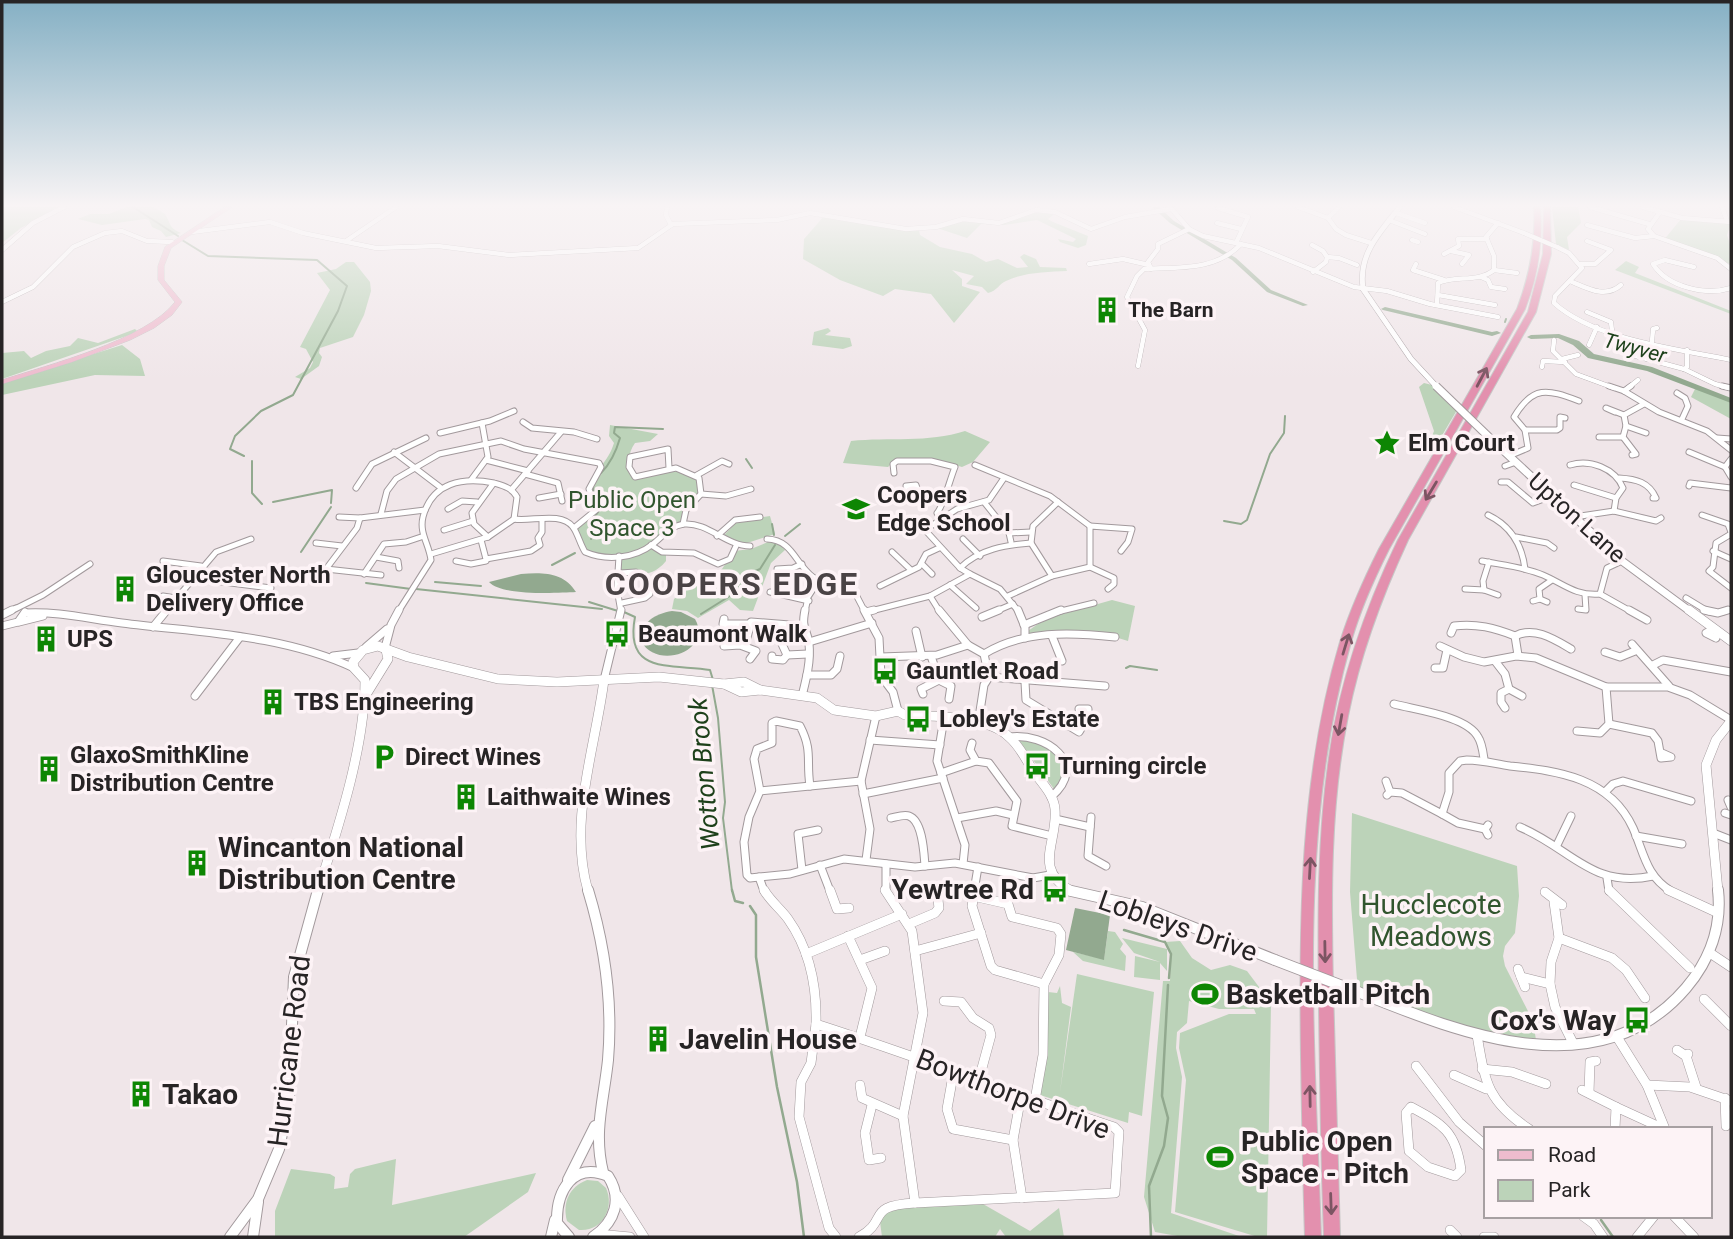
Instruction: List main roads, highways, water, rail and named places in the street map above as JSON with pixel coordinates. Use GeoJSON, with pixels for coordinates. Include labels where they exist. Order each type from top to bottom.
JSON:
{"type":"FeatureCollection","features":[{"type":"Feature","properties":{"kind":"highway"},"geometry":{"type":"LineString","coordinates":[[1313,1237],[1307,915],[1312,820],[1329,709],[1345,643],[1390,536],[1521,309],[1532,283],[1535,265]]}},
{"type":"Feature","properties":{"kind":"highway"},"geometry":{"type":"LineString","coordinates":[[1332,1237],[1324,903],[1327,823],[1342,715],[1360,648],[1385,578],[1532,312],[1544,265]]}},
{"type":"Feature","properties":{"kind":"main road"},"geometry":{"type":"LineString","coordinates":[[2,382],[124,340],[171,315],[177,309],[178,300],[161,280],[162,265]]}},
{"type":"Feature","properties":{"kind":"waterway"},"geometry":{"type":"LineString","coordinates":[[244,456],[230,449],[235,436],[261,411],[293,395],[338,311],[347,286],[323,265]]}},
{"type":"Feature","properties":{"kind":"waterway","name":"Twyver"},"geometry":{"type":"LineString","coordinates":[[1240,265],[1269,291],[1305,305]]}},
{"type":"Feature","properties":{"kind":"waterway","name":"Twyver"},"geometry":{"type":"LineString","coordinates":[[1385,309],[1497,333]]}},
{"type":"Feature","properties":{"kind":"waterway","name":"Twyver"},"geometry":{"type":"LineString","coordinates":[[1531,337],[1559,336],[1576,343],[1591,356],[1649,369],[1731,401]]}},
{"type":"Feature","properties":{"kind":"waterway"},"geometry":{"type":"LineString","coordinates":[[1224,521],[1241,524],[1247,520],[1270,454],[1284,433],[1285,416]]}},
{"type":"Feature","properties":{"kind":"waterway"},"geometry":{"type":"LineString","coordinates":[[601,473],[615,453],[620,438],[614,433],[615,427],[663,429]]}},
{"type":"Feature","properties":{"kind":"waterway"},"geometry":{"type":"LineString","coordinates":[[746,459],[752,468]]}},
{"type":"Feature","properties":{"kind":"waterway"},"geometry":{"type":"LineString","coordinates":[[252,461],[252,493],[262,504]]}},
{"type":"Feature","properties":{"kind":"waterway"},"geometry":{"type":"LineString","coordinates":[[593,487],[595,494],[599,494]]}},
{"type":"Feature","properties":{"kind":"waterway"},"geometry":{"type":"LineString","coordinates":[[273,502],[332,490],[331,503]]}},
{"type":"Feature","properties":{"kind":"waterway"},"geometry":{"type":"LineString","coordinates":[[591,539],[595,532],[590,523],[601,508],[601,497]]}},
{"type":"Feature","properties":{"kind":"waterway"},"geometry":{"type":"LineString","coordinates":[[301,552],[331,507]]}},
{"type":"Feature","properties":{"kind":"waterway"},"geometry":{"type":"LineString","coordinates":[[772,524],[774,535]]}},
{"type":"Feature","properties":{"kind":"waterway"},"geometry":{"type":"LineString","coordinates":[[785,536],[800,524]]}},
{"type":"Feature","properties":{"kind":"waterway"},"geometry":{"type":"LineString","coordinates":[[701,614],[733,594],[744,576],[760,569],[775,545]]}},
{"type":"Feature","properties":{"kind":"waterway"},"geometry":{"type":"LineString","coordinates":[[552,565],[575,553]]}},
{"type":"Feature","properties":{"kind":"waterway","name":"Wotton Brook"},"geometry":{"type":"LineString","coordinates":[[435,582],[481,586]]}},
{"type":"Feature","properties":{"kind":"waterway"},"geometry":{"type":"LineString","coordinates":[[366,583],[411,589]]}},
{"type":"Feature","properties":{"kind":"waterway"},"geometry":{"type":"LineString","coordinates":[[416,589],[602,609]]}},
{"type":"Feature","properties":{"kind":"waterway","name":"Wotton Brook"},"geometry":{"type":"LineString","coordinates":[[589,602],[618,611]]}},
{"type":"Feature","properties":{"kind":"waterway","name":"Wotton Brook"},"geometry":{"type":"LineString","coordinates":[[624,612],[635,617],[633,635],[636,648],[643,657],[665,666],[710,670],[713,680]]}},
{"type":"Feature","properties":{"kind":"waterway"},"geometry":{"type":"LineString","coordinates":[[1126,668],[1130,666],[1157,670]]}},
{"type":"Feature","properties":{"kind":"waterway","name":"Wotton Brook"},"geometry":{"type":"LineString","coordinates":[[712,685],[718,718],[725,802],[723,818],[732,891]]}},
{"type":"Feature","properties":{"kind":"waterway","name":"Wotton Brook"},"geometry":{"type":"LineString","coordinates":[[732,890],[735,901],[743,903]]}},
{"type":"Feature","properties":{"kind":"waterway","name":"Wotton Brook"},"geometry":{"type":"LineString","coordinates":[[750,906],[756,915],[756,957],[777,1087],[797,1182],[804,1237]]}},
{"type":"Feature","properties":{"kind":"waterway"},"geometry":{"type":"LineString","coordinates":[[1124,930],[1165,942],[1171,954],[1169,978]]}},
{"type":"Feature","properties":{"kind":"waterway"},"geometry":{"type":"LineString","coordinates":[[1151,1237],[1149,1186],[1164,1146],[1168,1118],[1162,1096],[1168,985]]}},
{"type":"Feature","properties":{"kind":"waterway"},"geometry":{"type":"LineString","coordinates":[[1601,1220],[1613,1237]]}},
{"type":"Feature","properties":{"kind":"place","name":"The Barn"},"geometry":{"type":"Point","coordinates":[1107,310]}},
{"type":"Feature","properties":{"kind":"place","name":"Elm Court"},"geometry":{"type":"Point","coordinates":[1387,443]}},
{"type":"Feature","properties":{"kind":"place","name":"Coopers Edge School"},"geometry":{"type":"Point","coordinates":[856,509]}},
{"type":"Feature","properties":{"kind":"place","name":"Gloucester North Delivery Office"},"geometry":{"type":"Point","coordinates":[125,589]}},
{"type":"Feature","properties":{"kind":"place","name":"Beaumont Walk"},"geometry":{"type":"Point","coordinates":[617,634]}},
{"type":"Feature","properties":{"kind":"place","name":"UPS"},"geometry":{"type":"Point","coordinates":[46,639]}},
{"type":"Feature","properties":{"kind":"place","name":"Gauntlet Road"},"geometry":{"type":"Point","coordinates":[885,671]}},
{"type":"Feature","properties":{"kind":"place","name":"TBS Engineering"},"geometry":{"type":"Point","coordinates":[273,702]}},
{"type":"Feature","properties":{"kind":"place","name":"Lobley's Estate"},"geometry":{"type":"Point","coordinates":[918,719]}},
{"type":"Feature","properties":{"kind":"place","name":"Direct Wines"},"geometry":{"type":"Point","coordinates":[384,757]}},
{"type":"Feature","properties":{"kind":"place","name":"Turning circle"},"geometry":{"type":"Point","coordinates":[1037,766]}},
{"type":"Feature","properties":{"kind":"place","name":"GlaxoSmithKline Distribution Centre"},"geometry":{"type":"Point","coordinates":[49,769]}},
{"type":"Feature","properties":{"kind":"place","name":"Laithwaite Wines"},"geometry":{"type":"Point","coordinates":[466,797]}},
{"type":"Feature","properties":{"kind":"place","name":"Wincanton National Distribution Centre"},"geometry":{"type":"Point","coordinates":[197,863]}},
{"type":"Feature","properties":{"kind":"place","name":"Yewtree Rd"},"geometry":{"type":"Point","coordinates":[1055,889]}},
{"type":"Feature","properties":{"kind":"place","name":"Basketball Pitch"},"geometry":{"type":"Point","coordinates":[1205,994]}},
{"type":"Feature","properties":{"kind":"place","name":"Cox's Way"},"geometry":{"type":"Point","coordinates":[1637,1020]}},
{"type":"Feature","properties":{"kind":"place","name":"Javelin House"},"geometry":{"type":"Point","coordinates":[658,1039]}},
{"type":"Feature","properties":{"kind":"place","name":"Takao"},"geometry":{"type":"Point","coordinates":[141,1094]}},
{"type":"Feature","properties":{"kind":"place","name":"Public Open Space - Pitch"},"geometry":{"type":"Point","coordinates":[1220,1157]}},
{"type":"Feature","properties":{"kind":"district","name":"COOPERS EDGE"},"geometry":{"type":"Point","coordinates":[732,584]}},
{"type":"Feature","properties":{"kind":"park label","name":"Public Open Space 3"},"geometry":{"type":"Point","coordinates":[632,514]}},
{"type":"Feature","properties":{"kind":"park label","name":"Hucclecote Meadows"},"geometry":{"type":"Point","coordinates":[1431,920]}}]}
